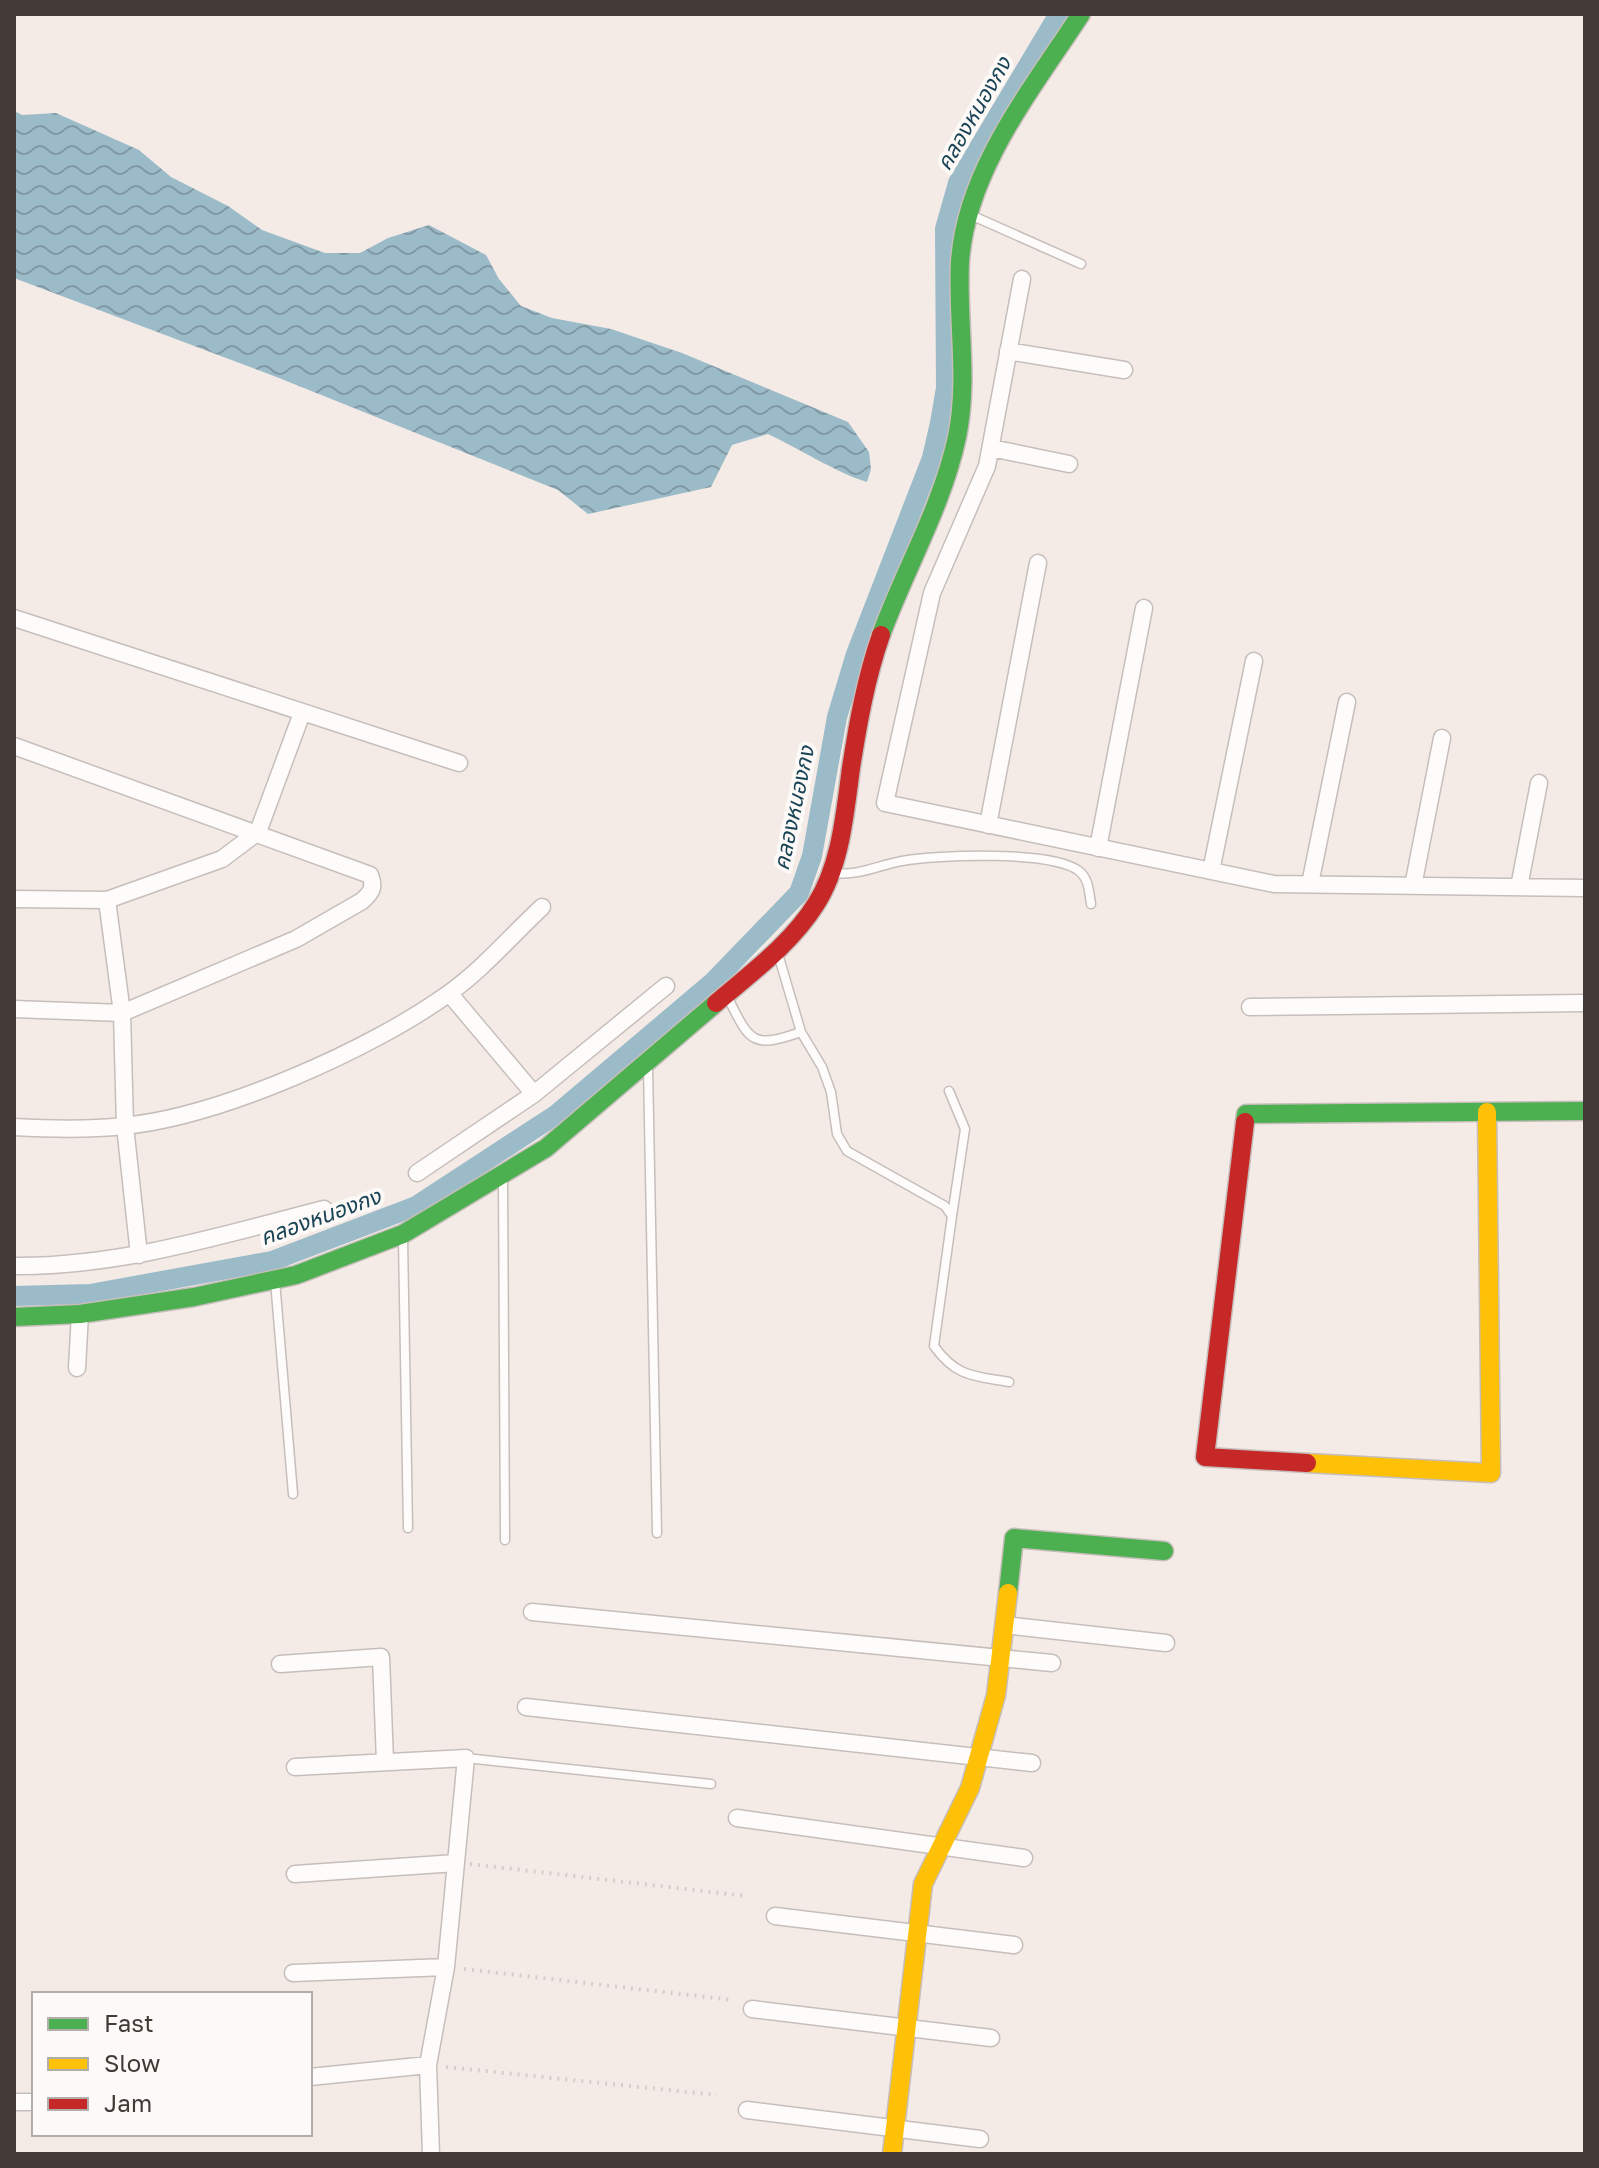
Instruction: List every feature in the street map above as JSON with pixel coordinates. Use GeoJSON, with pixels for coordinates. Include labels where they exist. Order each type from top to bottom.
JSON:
{"type":"FeatureCollection","features":[{"type":"Feature","properties":{"kind":"street"},"geometry":{"type":"LineString","coordinates":[[14,1317],[80,1314],[194,1297],[275,1280],[403,1234],[546,1148],[777,951],[805,920],[831,872],[872,663],[952,459],[962,406],[962,248],[969,214],[995,149],[1081,14]]}},
{"type":"Feature","properties":{"kind":"street"},"geometry":{"type":"LineString","coordinates":[[1022,279],[987,466],[932,593],[885,803],[1274,884],[1585,888]]}},
{"type":"Feature","properties":{"kind":"street"},"geometry":{"type":"LineString","coordinates":[[1008,351],[1124,370]]}},
{"type":"Feature","properties":{"kind":"street"},"geometry":{"type":"LineString","coordinates":[[991,448],[1069,464]]}},
{"type":"Feature","properties":{"kind":"street"},"geometry":{"type":"LineString","coordinates":[[988,825],[1038,563]]}},
{"type":"Feature","properties":{"kind":"street"},"geometry":{"type":"LineString","coordinates":[[1098,848],[1144,608]]}},
{"type":"Feature","properties":{"kind":"street"},"geometry":{"type":"LineString","coordinates":[[14,618],[459,763]]}},
{"type":"Feature","properties":{"kind":"street"},"geometry":{"type":"LineString","coordinates":[[1211,871],[1254,661]]}},
{"type":"Feature","properties":{"kind":"street"},"geometry":{"type":"LineString","coordinates":[[1310,884],[1347,702]]}},
{"type":"Feature","properties":{"kind":"street"},"geometry":{"type":"LineString","coordinates":[[14,899],[107,900],[222,859],[258,832],[302,713]]}},
{"type":"Feature","properties":{"kind":"street"},"geometry":{"type":"LineString","coordinates":[[1413,886],[1442,738]]}},
{"type":"Feature","properties":{"kind":"street"},"geometry":{"type":"LineString","coordinates":[[14,746],[258,832],[370,875],[373,883],[371,893],[337,917],[296,939],[122,1013],[14,1009]]}},
{"type":"Feature","properties":{"kind":"street"},"geometry":{"type":"LineString","coordinates":[[1519,887],[1539,783]]}},
{"type":"Feature","properties":{"kind":"street"},"geometry":{"type":"LineString","coordinates":[[107,900],[122,1013],[125,1126],[139,1255]]}},
{"type":"Feature","properties":{"kind":"street"},"geometry":{"type":"LineString","coordinates":[[14,1127],[125,1126],[212,1107],[283,1081],[363,1042],[449,993],[542,907]]}},
{"type":"Feature","properties":{"kind":"street"},"geometry":{"type":"LineString","coordinates":[[417,1173],[534,1094],[666,986]]}},
{"type":"Feature","properties":{"kind":"street"},"geometry":{"type":"LineString","coordinates":[[449,993],[534,1094]]}},
{"type":"Feature","properties":{"kind":"street"},"geometry":{"type":"LineString","coordinates":[[1250,1007],[1585,1003]]}},
{"type":"Feature","properties":{"kind":"street"},"geometry":{"type":"LineString","coordinates":[[1487,1112],[1491,1473],[1205,1457],[1246,1114],[1585,1111]]}},
{"type":"Feature","properties":{"kind":"street"},"geometry":{"type":"LineString","coordinates":[[14,1266],[54,1267],[139,1255],[324,1209]]}},
{"type":"Feature","properties":{"kind":"street"},"geometry":{"type":"LineString","coordinates":[[77,1368],[80,1314]]}},
{"type":"Feature","properties":{"kind":"street"},"geometry":{"type":"LineString","coordinates":[[892,2154],[923,1884],[970,1788],[996,1695],[1014,1538],[1164,1551]]}},
{"type":"Feature","properties":{"kind":"street"},"geometry":{"type":"LineString","coordinates":[[532,1612],[1052,1663]]}},
{"type":"Feature","properties":{"kind":"street"},"geometry":{"type":"LineString","coordinates":[[1004,1625],[1166,1643]]}},
{"type":"Feature","properties":{"kind":"street"},"geometry":{"type":"LineString","coordinates":[[280,1664],[381,1657],[385,1762]]}},
{"type":"Feature","properties":{"kind":"street"},"geometry":{"type":"LineString","coordinates":[[526,1707],[1032,1763]]}},
{"type":"Feature","properties":{"kind":"street"},"geometry":{"type":"LineString","coordinates":[[295,1767],[466,1758],[446,1967],[428,2065],[431,2154]]}},
{"type":"Feature","properties":{"kind":"street"},"geometry":{"type":"LineString","coordinates":[[737,1818],[1024,1858]]}},
{"type":"Feature","properties":{"kind":"street"},"geometry":{"type":"LineString","coordinates":[[295,1874],[456,1863]]}},
{"type":"Feature","properties":{"kind":"street"},"geometry":{"type":"LineString","coordinates":[[775,1916],[1014,1945]]}},
{"type":"Feature","properties":{"kind":"street"},"geometry":{"type":"LineString","coordinates":[[293,1973],[446,1967]]}},
{"type":"Feature","properties":{"kind":"street"},"geometry":{"type":"LineString","coordinates":[[752,2009],[991,2038]]}},
{"type":"Feature","properties":{"kind":"street"},"geometry":{"type":"LineString","coordinates":[[312,2077],[428,2065]]}},
{"type":"Feature","properties":{"kind":"street"},"geometry":{"type":"LineString","coordinates":[[747,2110],[980,2139]]}},
{"type":"Feature","properties":{"kind":"lane"},"geometry":{"type":"LineString","coordinates":[[969,214],[1081,264]]}},
{"type":"Feature","properties":{"kind":"lane"},"geometry":{"type":"LineString","coordinates":[[831,872],[856,873],[935,856],[1000,856],[1077,869],[1087,879],[1091,904]]}},
{"type":"Feature","properties":{"kind":"lane"},"geometry":{"type":"LineString","coordinates":[[777,951],[801,1032],[822,1067],[831,1092],[837,1134],[847,1151],[945,1206],[952,1216]]}},
{"type":"Feature","properties":{"kind":"lane"},"geometry":{"type":"LineString","coordinates":[[726,994],[747,1036],[758,1042],[774,1041],[801,1032]]}},
{"type":"Feature","properties":{"kind":"lane"},"geometry":{"type":"LineString","coordinates":[[648,1063],[657,1533]]}},
{"type":"Feature","properties":{"kind":"lane"},"geometry":{"type":"LineString","coordinates":[[949,1091],[965,1129],[934,1346],[948,1365],[964,1374],[1009,1382]]}},
{"type":"Feature","properties":{"kind":"lane"},"geometry":{"type":"LineString","coordinates":[[503,1173],[505,1540]]}},
{"type":"Feature","properties":{"kind":"lane"},"geometry":{"type":"LineString","coordinates":[[403,1234],[408,1528]]}},
{"type":"Feature","properties":{"kind":"lane"},"geometry":{"type":"LineString","coordinates":[[275,1280],[293,1494]]}},
{"type":"Feature","properties":{"kind":"lane"},"geometry":{"type":"LineString","coordinates":[[466,1758],[711,1784]]}},
{"type":"Feature","properties":{"kind":"path"},"geometry":{"type":"LineString","coordinates":[[456,1863],[746,1896]]}},
{"type":"Feature","properties":{"kind":"path"},"geometry":{"type":"LineString","coordinates":[[446,1967],[733,2000]]}},
{"type":"Feature","properties":{"kind":"path"},"geometry":{"type":"LineString","coordinates":[[428,2065],[717,2095]]}},
{"type":"Feature","properties":{"kind":"water"},"geometry":{"type":"Polygon","coordinates":[[[14,111],[22,115],[56,113],[139,150],[171,177],[228,206],[262,230],[325,253],[360,253],[388,238],[429,225],[486,255],[499,279],[521,306],[552,318],[611,329],[682,353],[848,422],[869,452],[871,469],[867,482],[768,434],[732,445],[711,487],[588,514],[558,490],[279,378],[14,278],[14,111]]]}},
{"type":"Feature","properties":{"kind":"waterway","name":"คลองหนองกง"},"geometry":{"type":"LineString","coordinates":[[14,1296],[90,1294],[272,1261],[416,1206],[557,1114],[713,982],[799,893],[812,856],[837,717],[856,654],[932,458],[940,423],[946,388],[945,229],[958,183],[1059,14]]}},
{"type":"Feature","properties":{"kind":"traffic: fast"},"geometry":{"type":"LineString","coordinates":[[881,635],[933,513],[957,437],[962,393],[960,262],[965,228],[975,195],[1004,132],[1081,14]]}},
{"type":"Feature","properties":{"kind":"traffic: fast"},"geometry":{"type":"LineString","coordinates":[[14,1317],[80,1314],[194,1297],[296,1275],[403,1234],[546,1148],[716,1003]]}},
{"type":"Feature","properties":{"kind":"traffic: fast"},"geometry":{"type":"LineString","coordinates":[[1245,1122],[1246,1114],[1585,1111]]}},
{"type":"Feature","properties":{"kind":"traffic: fast"},"geometry":{"type":"LineString","coordinates":[[1008,1593],[1014,1538],[1164,1551]]}},
{"type":"Feature","properties":{"kind":"traffic: slow"},"geometry":{"type":"LineString","coordinates":[[1307,1463],[1491,1473],[1487,1112]]}},
{"type":"Feature","properties":{"kind":"traffic: slow"},"geometry":{"type":"LineString","coordinates":[[892,2154],[923,1884],[970,1788],[996,1695],[1008,1593]]}},
{"type":"Feature","properties":{"kind":"traffic: jam"},"geometry":{"type":"LineString","coordinates":[[716,1003],[783,945],[806,919],[824,889],[841,838],[860,717],[881,635]]}},
{"type":"Feature","properties":{"kind":"traffic: jam"},"geometry":{"type":"LineString","coordinates":[[1245,1122],[1205,1457],[1307,1463]]}}]}
